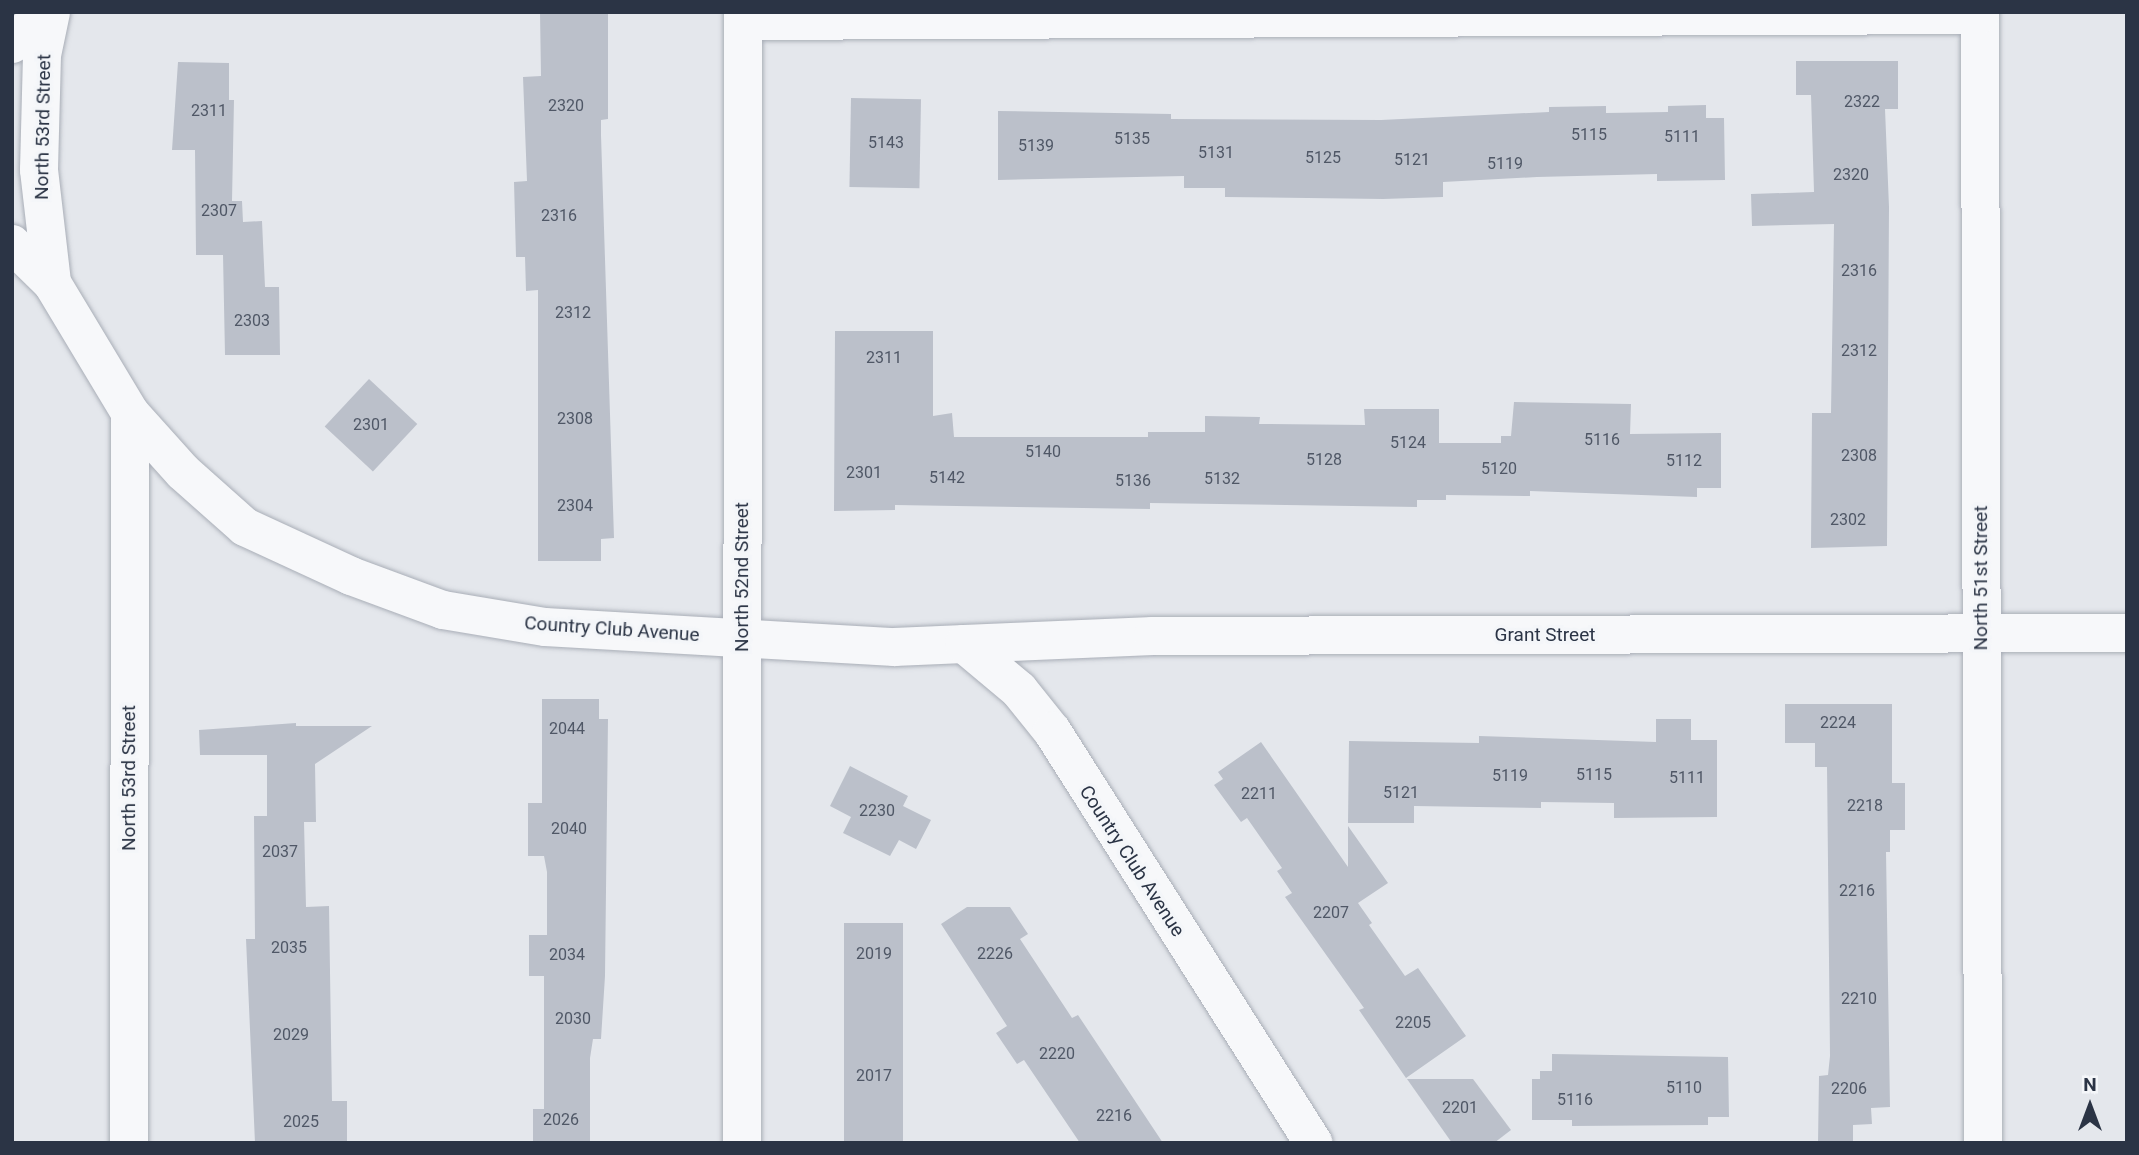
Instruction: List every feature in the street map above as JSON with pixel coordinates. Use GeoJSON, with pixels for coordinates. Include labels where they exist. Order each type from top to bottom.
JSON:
{"type":"FeatureCollection","features":[{"type":"Feature","properties":{"kind":"street","name":"North 53rd Street"},"geometry":{"type":"LineString","coordinates":[[12,44],[45,12]]}},
{"type":"Feature","properties":{"kind":"street","name":"North 53rd Street"},"geometry":{"type":"LineString","coordinates":[[51,12],[42,55],[39,170],[52,283]]}},
{"type":"Feature","properties":{"kind":"street"},"geometry":{"type":"LineString","coordinates":[[743,16],[1980,14]]}},
{"type":"Feature","properties":{"kind":"street","name":"North 51st Street"},"geometry":{"type":"LineString","coordinates":[[1980,14],[1983,1143]]}},
{"type":"Feature","properties":{"kind":"street","name":"North 52nd Street"},"geometry":{"type":"LineString","coordinates":[[742,1143],[743,16]]}},
{"type":"Feature","properties":{"kind":"street","name":"Country Club Avenue"},"geometry":{"type":"LineString","coordinates":[[12,244],[52,283],[130,413],[183,472],[245,527],[351,576],[443,610],[545,627],[894,647],[964,644],[1018,690],[1052,731],[1313,1143]]}},
{"type":"Feature","properties":{"kind":"street","name":"North 53rd Street"},"geometry":{"type":"LineString","coordinates":[[129,1143],[130,413]]}},
{"type":"Feature","properties":{"kind":"street","name":"Grant Street"},"geometry":{"type":"LineString","coordinates":[[964,644],[1153,636],[2127,633]]}},
{"type":"Feature","properties":{"kind":"building"},"geometry":{"type":"Polygon","coordinates":[[[540,12],[608,12],[608,119],[601,120],[601,135],[614,538],[601,539],[601,561],[538,561],[538,290],[526,291],[525,257],[516,257],[514,182],[527,181],[523,77],[541,76],[540,12]]]}},
{"type":"Feature","properties":{"kind":"building"},"geometry":{"type":"Polygon","coordinates":[[[1796,61],[1898,61],[1898,109],[1885,109],[1889,207],[1887,546],[1811,548],[1812,413],[1831,413],[1834,224],[1752,226],[1751,194],[1814,192],[1811,95],[1796,95],[1796,61]]]}},
{"type":"Feature","properties":{"kind":"building"},"geometry":{"type":"Polygon","coordinates":[[[178,62],[229,63],[229,100],[234,100],[232,201],[242,201],[243,222],[262,221],[265,287],[279,287],[280,355],[225,355],[223,255],[196,255],[195,150],[172,150],[178,62]]]}},
{"type":"Feature","properties":{"kind":"building"},"geometry":{"type":"Polygon","coordinates":[[[851,98],[921,99],[919,188],[849,187],[851,98]]]}},
{"type":"Feature","properties":{"kind":"building"},"geometry":{"type":"Polygon","coordinates":[[[1706,105],[1706,118],[1724,118],[1725,180],[1657,181],[1657,174],[1443,182],[1443,197],[1383,199],[1225,197],[1225,188],[1184,188],[1184,176],[998,180],[998,111],[1171,114],[1171,119],[1381,120],[1549,112],[1549,107],[1606,106],[1606,113],[1668,112],[1668,106],[1706,105]]]}},
{"type":"Feature","properties":{"kind":"building"},"geometry":{"type":"Polygon","coordinates":[[[835,331],[933,331],[933,416],[952,413],[954,437],[1148,437],[1148,432],[1205,432],[1205,416],[1260,417],[1259,424],[1365,425],[1364,409],[1439,409],[1439,443],[1501,443],[1501,436],[1511,436],[1514,402],[1631,404],[1630,434],[1721,433],[1721,488],[1697,488],[1697,497],[1530,491],[1530,496],[1446,495],[1446,500],[1417,500],[1417,507],[1150,503],[1150,509],[895,505],[895,510],[834,511],[835,331]]]}},
{"type":"Feature","properties":{"kind":"building"},"geometry":{"type":"Polygon","coordinates":[[[369,379],[417,424],[373,472],[325,427],[369,379]]]}},
{"type":"Feature","properties":{"kind":"building"},"geometry":{"type":"Polygon","coordinates":[[[542,699],[599,699],[599,719],[608,719],[605,976],[601,1039],[593,1039],[590,1058],[590,1143],[533,1143],[533,1109],[544,1109],[544,976],[529,976],[529,935],[547,935],[547,872],[544,856],[528,856],[528,803],[542,803],[542,699]]]}},
{"type":"Feature","properties":{"kind":"building"},"geometry":{"type":"Polygon","coordinates":[[[1785,704],[1892,704],[1892,783],[1905,783],[1905,830],[1890,830],[1890,852],[1886,852],[1890,1107],[1871,1108],[1872,1124],[1853,1125],[1853,1143],[1818,1143],[1819,1076],[1828,1075],[1830,1056],[1827,767],[1815,767],[1815,743],[1785,743],[1785,704]]]}},
{"type":"Feature","properties":{"kind":"building"},"geometry":{"type":"Polygon","coordinates":[[[1656,719],[1691,719],[1691,740],[1717,740],[1717,817],[1614,818],[1614,803],[1541,802],[1541,808],[1414,806],[1414,823],[1348,823],[1349,741],[1479,743],[1479,736],[1656,742],[1656,719]]]}},
{"type":"Feature","properties":{"kind":"building"},"geometry":{"type":"Polygon","coordinates":[[[296,723],[296,726],[372,726],[315,764],[316,822],[304,822],[306,907],[329,906],[332,1101],[347,1101],[347,1143],[255,1143],[246,939],[255,939],[254,816],[267,816],[267,755],[200,755],[199,730],[296,723]]]}},
{"type":"Feature","properties":{"kind":"building"},"geometry":{"type":"Polygon","coordinates":[[[1261,742],[1348,867],[1348,826],[1388,883],[1358,903],[1372,923],[1369,925],[1405,976],[1418,968],[1466,1036],[1406,1078],[1359,1010],[1364,1008],[1285,897],[1292,893],[1277,871],[1282,868],[1247,818],[1241,822],[1214,785],[1223,779],[1218,772],[1261,742]]]}},
{"type":"Feature","properties":{"kind":"building"},"geometry":{"type":"Polygon","coordinates":[[[850,766],[908,796],[903,806],[931,820],[916,849],[899,840],[890,856],[843,833],[851,817],[830,806],[850,766]]]}},
{"type":"Feature","properties":{"kind":"building"},"geometry":{"type":"Polygon","coordinates":[[[967,907],[1010,907],[1028,934],[1020,939],[1072,1018],[1078,1015],[1163,1143],[1080,1143],[1024,1060],[1017,1064],[996,1033],[1007,1026],[941,924],[967,907]]]}},
{"type":"Feature","properties":{"kind":"building"},"geometry":{"type":"Polygon","coordinates":[[[844,923],[903,923],[903,1143],[844,1143],[844,923]]]}},
{"type":"Feature","properties":{"kind":"building"},"geometry":{"type":"Polygon","coordinates":[[[1552,1054],[1728,1057],[1729,1117],[1708,1117],[1708,1125],[1572,1126],[1572,1120],[1532,1120],[1532,1079],[1540,1079],[1540,1071],[1552,1071],[1552,1054]]]}},
{"type":"Feature","properties":{"kind":"building"},"geometry":{"type":"Polygon","coordinates":[[[1407,1079],[1473,1079],[1511,1130],[1494,1143],[1452,1143],[1407,1079]]]}}]}
